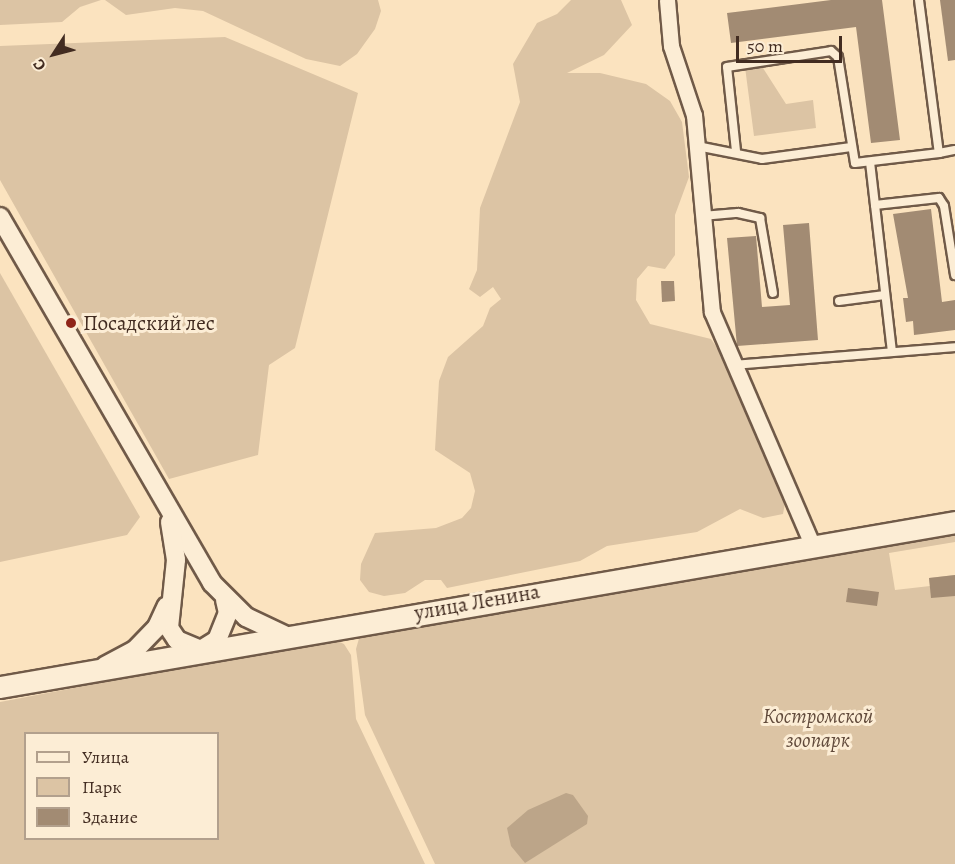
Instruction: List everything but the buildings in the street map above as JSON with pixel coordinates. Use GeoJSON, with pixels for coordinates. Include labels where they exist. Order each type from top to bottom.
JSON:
{"type":"FeatureCollection","features":[{"type":"Feature","properties":{"kind":"main road","name":"улица Ленина"},"geometry":{"type":"LineString","coordinates":[[0,687],[284,635],[813,544],[955,522]]}},
{"type":"Feature","properties":{"kind":"street"},"geometry":{"type":"LineString","coordinates":[[667,0],[671,46],[694,115],[712,312],[731,365],[813,544]]}},
{"type":"Feature","properties":{"kind":"street"},"geometry":{"type":"LineString","coordinates":[[0,217],[169,514],[225,600],[284,635]]}},
{"type":"Feature","properties":{"kind":"street"},"geometry":{"type":"LineString","coordinates":[[169,514],[176,560],[170,628],[177,640],[201,650],[217,640],[225,627],[225,600]]}},
{"type":"Feature","properties":{"kind":"street"},"geometry":{"type":"LineString","coordinates":[[101,668],[135,650],[157,627],[174,591]]}},
{"type":"Feature","properties":{"kind":"lane"},"geometry":{"type":"LineString","coordinates":[[919,0],[939,153]]}},
{"type":"Feature","properties":{"kind":"lane"},"geometry":{"type":"LineString","coordinates":[[736,151],[727,66],[831,51],[838,57],[855,163],[955,150]]}},
{"type":"Feature","properties":{"kind":"lane"},"geometry":{"type":"LineString","coordinates":[[697,146],[736,151],[762,159],[851,147]]}},
{"type":"Feature","properties":{"kind":"lane"},"geometry":{"type":"LineString","coordinates":[[870,162],[892,352]]}},
{"type":"Feature","properties":{"kind":"lane"},"geometry":{"type":"LineString","coordinates":[[875,205],[939,198],[955,275]]}},
{"type":"Feature","properties":{"kind":"lane"},"geometry":{"type":"LineString","coordinates":[[702,216],[738,213],[760,218],[773,293]]}},
{"type":"Feature","properties":{"kind":"lane"},"geometry":{"type":"LineString","coordinates":[[839,301],[885,296]]}},
{"type":"Feature","properties":{"kind":"lane"},"geometry":{"type":"LineString","coordinates":[[731,365],[955,347]]}},
{"type":"Feature","properties":{"kind":"green space"},"geometry":{"type":"Polygon","coordinates":[[[0,0],[101,0],[80,7],[62,22],[0,25],[0,0]]]}},
{"type":"Feature","properties":{"kind":"green space"},"geometry":{"type":"Polygon","coordinates":[[[105,0],[378,0],[381,11],[375,29],[357,54],[340,66],[306,59],[203,11],[175,8],[126,15],[105,0]]]}},
{"type":"Feature","properties":{"kind":"green space"},"geometry":{"type":"Polygon","coordinates":[[[571,0],[621,0],[632,25],[604,55],[567,73],[600,73],[646,84],[670,101],[682,122],[689,177],[675,215],[675,255],[665,269],[648,266],[637,279],[636,300],[650,324],[711,339],[732,370],[786,498],[783,514],[763,518],[740,509],[697,532],[607,546],[580,561],[447,588],[441,580],[425,580],[405,593],[384,596],[369,592],[360,580],[361,564],[375,533],[436,528],[462,518],[471,508],[475,491],[470,473],[435,450],[439,381],[448,357],[483,326],[490,308],[501,299],[493,287],[480,297],[469,289],[477,270],[480,208],[520,102],[513,64],[537,23],[557,14],[571,0]]]}},
{"type":"Feature","properties":{"kind":"green space"},"geometry":{"type":"Polygon","coordinates":[[[225,37],[358,93],[295,348],[269,365],[258,455],[169,479],[0,180],[0,46],[225,37]]]}},
{"type":"Feature","properties":{"kind":"green space"},"geometry":{"type":"Polygon","coordinates":[[[761,65],[786,104],[813,100],[816,128],[754,136],[745,67],[761,65]]]}},
{"type":"Feature","properties":{"kind":"green space"},"geometry":{"type":"Polygon","coordinates":[[[0,273],[140,517],[127,535],[0,562],[0,273]]]}},
{"type":"Feature","properties":{"kind":"green space","name":"Костромской зоопарк"},"geometry":{"type":"Polygon","coordinates":[[[955,536],[955,542],[889,553],[895,590],[930,586],[929,578],[955,575],[955,864],[435,864],[365,715],[356,649],[360,635],[784,561],[955,536]]]}},
{"type":"Feature","properties":{"kind":"green space"},"geometry":{"type":"Polygon","coordinates":[[[333,639],[344,644],[351,655],[356,719],[425,864],[0,864],[0,702],[333,639]]]}},
{"type":"Feature","properties":{"kind":"shaded area"},"geometry":{"type":"Polygon","coordinates":[[[566,793],[573,795],[588,816],[587,824],[525,863],[511,846],[507,828],[528,810],[566,793]]]}},
{"type":"Feature","properties":{"kind":"place","name":"Посадский лес"},"geometry":{"type":"Point","coordinates":[71,323]}}]}
